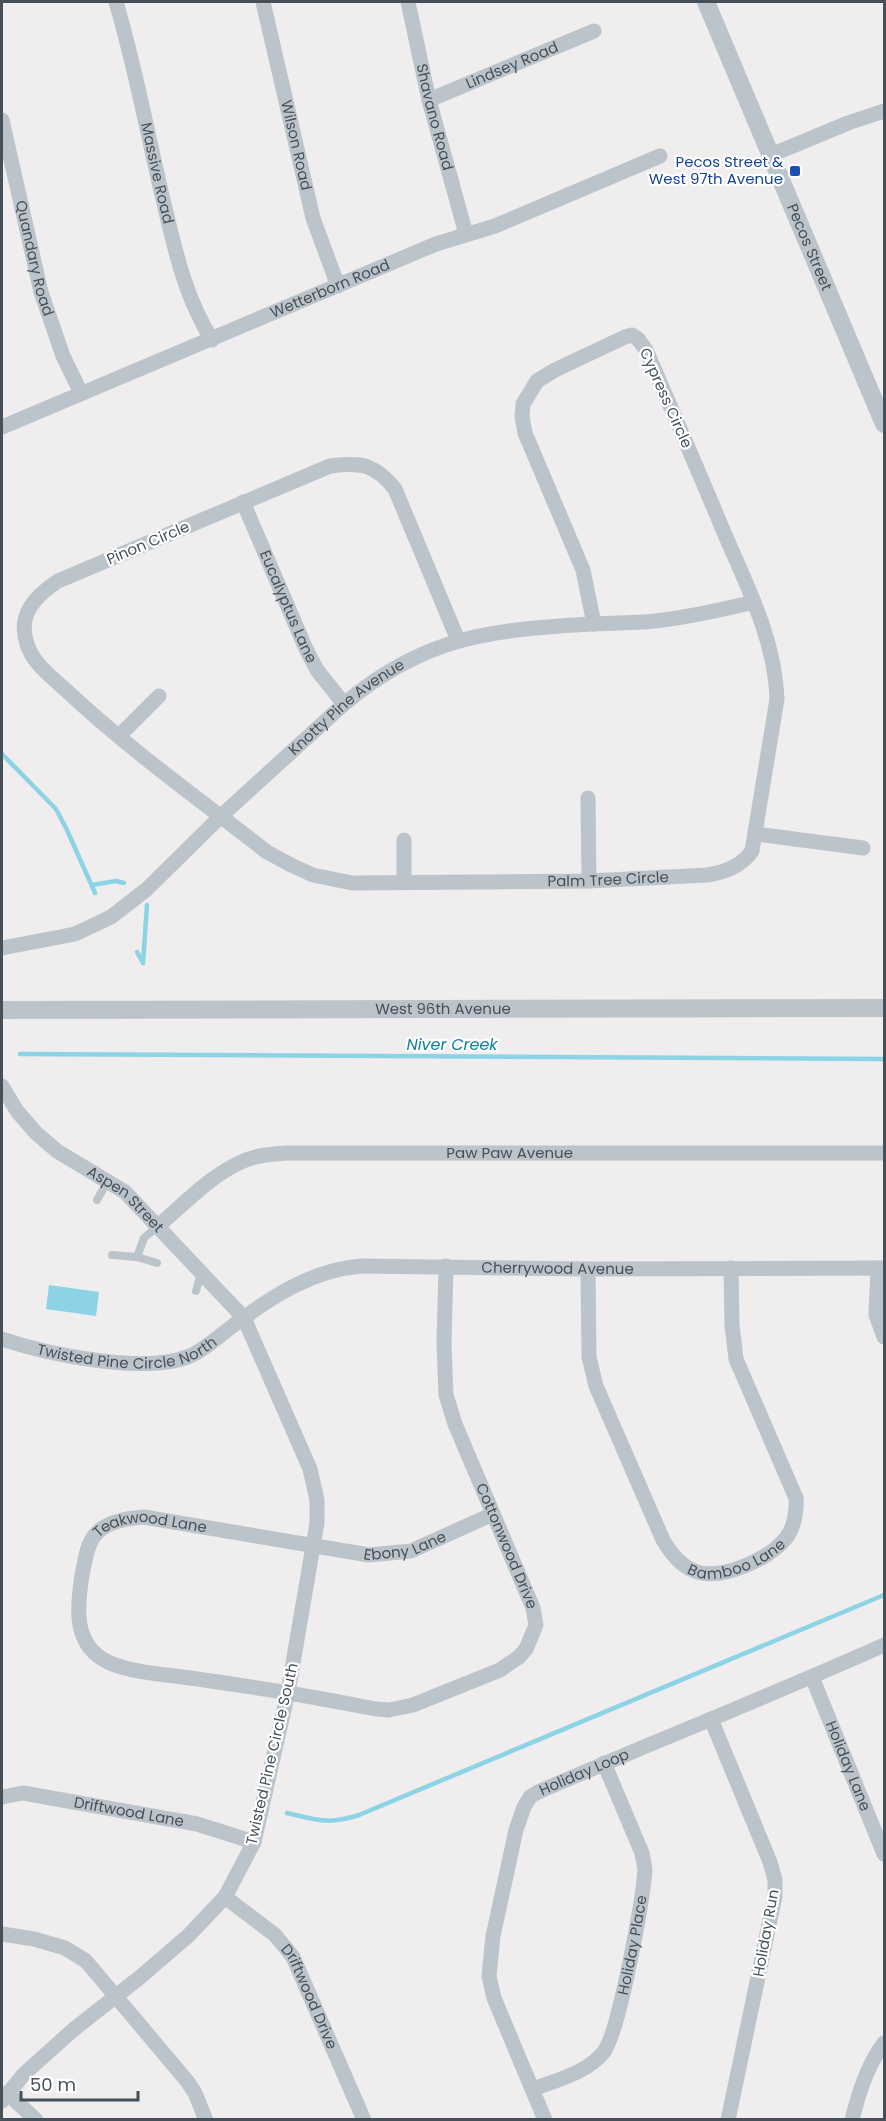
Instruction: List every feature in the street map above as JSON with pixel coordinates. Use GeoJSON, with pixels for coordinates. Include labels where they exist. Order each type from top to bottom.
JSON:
{"type":"FeatureCollection","features":[{"type":"Feature","properties":{"kind":"street","name":"Massive Road"},"geometry":{"type":"LineString","coordinates":[[116,2],[126,34],[173,242],[198,317],[212,340]]}},
{"type":"Feature","properties":{"kind":"street","name":"Wilson Road"},"geometry":{"type":"LineString","coordinates":[[263,2],[313,218],[339,286]]}},
{"type":"Feature","properties":{"kind":"street","name":"Shavano Road"},"geometry":{"type":"LineString","coordinates":[[408,2],[429,99],[466,234]]}},
{"type":"Feature","properties":{"kind":"street","name":"Pecos Street"},"geometry":{"type":"LineString","coordinates":[[706,2],[885,424]]}},
{"type":"Feature","properties":{"kind":"street","name":"Lindsey Road"},"geometry":{"type":"LineString","coordinates":[[429,99],[594,31]]}},
{"type":"Feature","properties":{"kind":"street"},"geometry":{"type":"LineString","coordinates":[[771,155],[848,123],[885,111]]}},
{"type":"Feature","properties":{"kind":"street","name":"Quandary Road"},"geometry":{"type":"LineString","coordinates":[[2,120],[25,230],[41,292],[63,356],[81,393]]}},
{"type":"Feature","properties":{"kind":"street","name":"Wetterborn Road"},"geometry":{"type":"LineString","coordinates":[[2,428],[436,244],[495,226],[660,156]]}},
{"type":"Feature","properties":{"kind":"street","name":"Cypress Circle"},"geometry":{"type":"LineString","coordinates":[[594,624],[583,570],[525,433],[522,416],[523,404],[537,381],[555,370],[625,337],[632,336],[638,339],[646,350],[754,602]]}},
{"type":"Feature","properties":{"kind":"street","name":"Pinon Circle"},"geometry":{"type":"LineString","coordinates":[[221,816],[98,720],[34,659],[26,642],[24,628],[28,608],[42,591],[58,581],[330,466],[362,465],[376,470],[395,489],[458,640]]}},
{"type":"Feature","properties":{"kind":"street","name":"Eucalyptus Lane"},"geometry":{"type":"LineString","coordinates":[[243,502],[306,649],[317,670],[344,704]]}},
{"type":"Feature","properties":{"kind":"street","name":"Knotty Pine Avenue"},"geometry":{"type":"LineString","coordinates":[[2,948],[75,934],[111,917],[147,889],[221,816],[344,704],[392,669],[435,648],[458,640],[488,634],[536,628],[653,621],[701,615],[754,602]]}},
{"type":"Feature","properties":{"kind":"street","name":"Palm Tree Circle"},"geometry":{"type":"LineString","coordinates":[[221,816],[267,852],[291,866],[313,874],[352,883],[589,880],[707,875],[724,872],[746,860],[752,852],[777,699],[777,679],[771,651],[754,602]]}},
{"type":"Feature","properties":{"kind":"street"},"geometry":{"type":"LineString","coordinates":[[119,736],[159,696]]}},
{"type":"Feature","properties":{"kind":"street"},"geometry":{"type":"LineString","coordinates":[[588,798],[589,880]]}},
{"type":"Feature","properties":{"kind":"street"},"geometry":{"type":"LineString","coordinates":[[756,834],[863,848]]}},
{"type":"Feature","properties":{"kind":"street"},"geometry":{"type":"LineString","coordinates":[[404,840],[404,882]]}},
{"type":"Feature","properties":{"kind":"street","name":"West 96th Avenue"},"geometry":{"type":"LineString","coordinates":[[2,1010],[885,1008]]}},
{"type":"Feature","properties":{"kind":"street","name":"Aspen Street"},"geometry":{"type":"LineString","coordinates":[[2,1086],[17,1111],[36,1133],[57,1151],[125,1192],[244,1318]]}},
{"type":"Feature","properties":{"kind":"street","name":"Paw Paw Avenue"},"geometry":{"type":"LineString","coordinates":[[158,1226],[225,1171],[242,1162],[268,1154],[885,1153]]}},
{"type":"Feature","properties":{"kind":"street","name":"Cherrywood Avenue"},"geometry":{"type":"LineString","coordinates":[[244,1318],[288,1290],[323,1272],[361,1266],[588,1269],[881,1268]]}},
{"type":"Feature","properties":{"kind":"street","name":"Cottonwood Drive"},"geometry":{"type":"LineString","coordinates":[[288,1692],[376,1709],[400,1709],[500,1670],[519,1657],[530,1642],[536,1625],[533,1608],[455,1424],[446,1395],[444,1344],[446,1266]]}},
{"type":"Feature","properties":{"kind":"street","name":"Bamboo Lane"},"geometry":{"type":"LineString","coordinates":[[588,1269],[589,1357],[596,1386],[670,1552],[689,1569],[701,1573],[716,1573],[743,1566],[773,1550],[786,1538],[793,1525],[797,1507],[796,1498],[736,1359],[732,1325],[731,1268]]}},
{"type":"Feature","properties":{"kind":"street"},"geometry":{"type":"LineString","coordinates":[[881,1268],[876,1316],[885,1337]]}},
{"type":"Feature","properties":{"kind":"street","name":"Twisted Pine Circle North"},"geometry":{"type":"LineString","coordinates":[[2,1339],[37,1350],[114,1361],[166,1363],[190,1356],[244,1318]]}},
{"type":"Feature","properties":{"kind":"street","name":"Twisted Pine Circle South"},"geometry":{"type":"LineString","coordinates":[[4,2097],[24,2074],[73,2030],[188,1936],[225,1897],[254,1842],[288,1692],[317,1523],[317,1500],[310,1469],[244,1318]]}},
{"type":"Feature","properties":{"kind":"street","name":"Ebony Lane"},"geometry":{"type":"LineString","coordinates":[[312,1546],[369,1555],[399,1554],[425,1546],[494,1514]]}},
{"type":"Feature","properties":{"kind":"street","name":"Teakwood Lane"},"geometry":{"type":"LineString","coordinates":[[288,1692],[137,1670],[110,1663],[95,1653],[87,1643],[79,1622],[77,1604],[87,1549],[94,1536],[109,1525],[132,1518],[144,1517],[312,1546]]}},
{"type":"Feature","properties":{"kind":"street","name":"Holiday Loop"},"geometry":{"type":"LineString","coordinates":[[545,2120],[494,1998],[489,1976],[493,1936],[516,1830],[530,1797],[604,1763],[885,1645]]}},
{"type":"Feature","properties":{"kind":"street","name":"Holiday Lane"},"geometry":{"type":"LineString","coordinates":[[812,1677],[885,1854]]}},
{"type":"Feature","properties":{"kind":"street","name":"Holiday Run"},"geometry":{"type":"LineString","coordinates":[[711,1719],[770,1862],[775,1880],[775,1896],[728,2120]]}},
{"type":"Feature","properties":{"kind":"street","name":"Holiday Place"},"geometry":{"type":"LineString","coordinates":[[533,2089],[565,2077],[589,2065],[602,2055],[613,2032],[627,1971],[645,1869],[642,1853],[604,1763]]}},
{"type":"Feature","properties":{"kind":"street","name":"Driftwood Lane"},"geometry":{"type":"LineString","coordinates":[[2,1797],[22,1793],[197,1824],[254,1842]]}},
{"type":"Feature","properties":{"kind":"street","name":"Driftwood Drive"},"geometry":{"type":"LineString","coordinates":[[225,1897],[275,1935],[293,1957],[364,2120]]}},
{"type":"Feature","properties":{"kind":"street"},"geometry":{"type":"LineString","coordinates":[[2,1934],[34,1939],[65,1948],[86,1961],[186,2081],[195,2093],[206,2120]]}},
{"type":"Feature","properties":{"kind":"street"},"geometry":{"type":"LineString","coordinates":[[852,2120],[858,2095],[869,2068],[885,2043]]}},
{"type":"Feature","properties":{"kind":"street"},"geometry":{"type":"LineString","coordinates":[[4,2097],[36,2120]]}},
{"type":"Feature","properties":{"kind":"lane"},"geometry":{"type":"LineString","coordinates":[[97,1200],[108,1181]]}},
{"type":"Feature","properties":{"kind":"lane"},"geometry":{"type":"LineString","coordinates":[[137,1257],[144,1238],[158,1226]]}},
{"type":"Feature","properties":{"kind":"lane"},"geometry":{"type":"LineString","coordinates":[[112,1255],[137,1257],[158,1263]]}},
{"type":"Feature","properties":{"kind":"lane"},"geometry":{"type":"LineString","coordinates":[[196,1291],[201,1273]]}},
{"type":"Feature","properties":{"kind":"water"},"geometry":{"type":"Polygon","coordinates":[[[49,1285],[99,1292],[96,1316],[46,1309],[49,1285]]]}},
{"type":"Feature","properties":{"kind":"waterway"},"geometry":{"type":"LineString","coordinates":[[2,754],[56,809],[95,893]]}},
{"type":"Feature","properties":{"kind":"waterway"},"geometry":{"type":"LineString","coordinates":[[92,885],[116,881],[124,883]]}},
{"type":"Feature","properties":{"kind":"waterway"},"geometry":{"type":"LineString","coordinates":[[143,963],[147,905]]}},
{"type":"Feature","properties":{"kind":"waterway"},"geometry":{"type":"LineString","coordinates":[[137,952],[143,963]]}},
{"type":"Feature","properties":{"kind":"waterway","name":"Niver Creek"},"geometry":{"type":"LineString","coordinates":[[20,1054],[884,1059]]}},
{"type":"Feature","properties":{"kind":"waterway"},"geometry":{"type":"LineString","coordinates":[[287,1813],[330,1821],[359,1815],[884,1595]]}},
{"type":"Feature","properties":{"kind":"place","name":"Pecos Street & West 97th Avenue"},"geometry":{"type":"Point","coordinates":[795,171]}}]}
